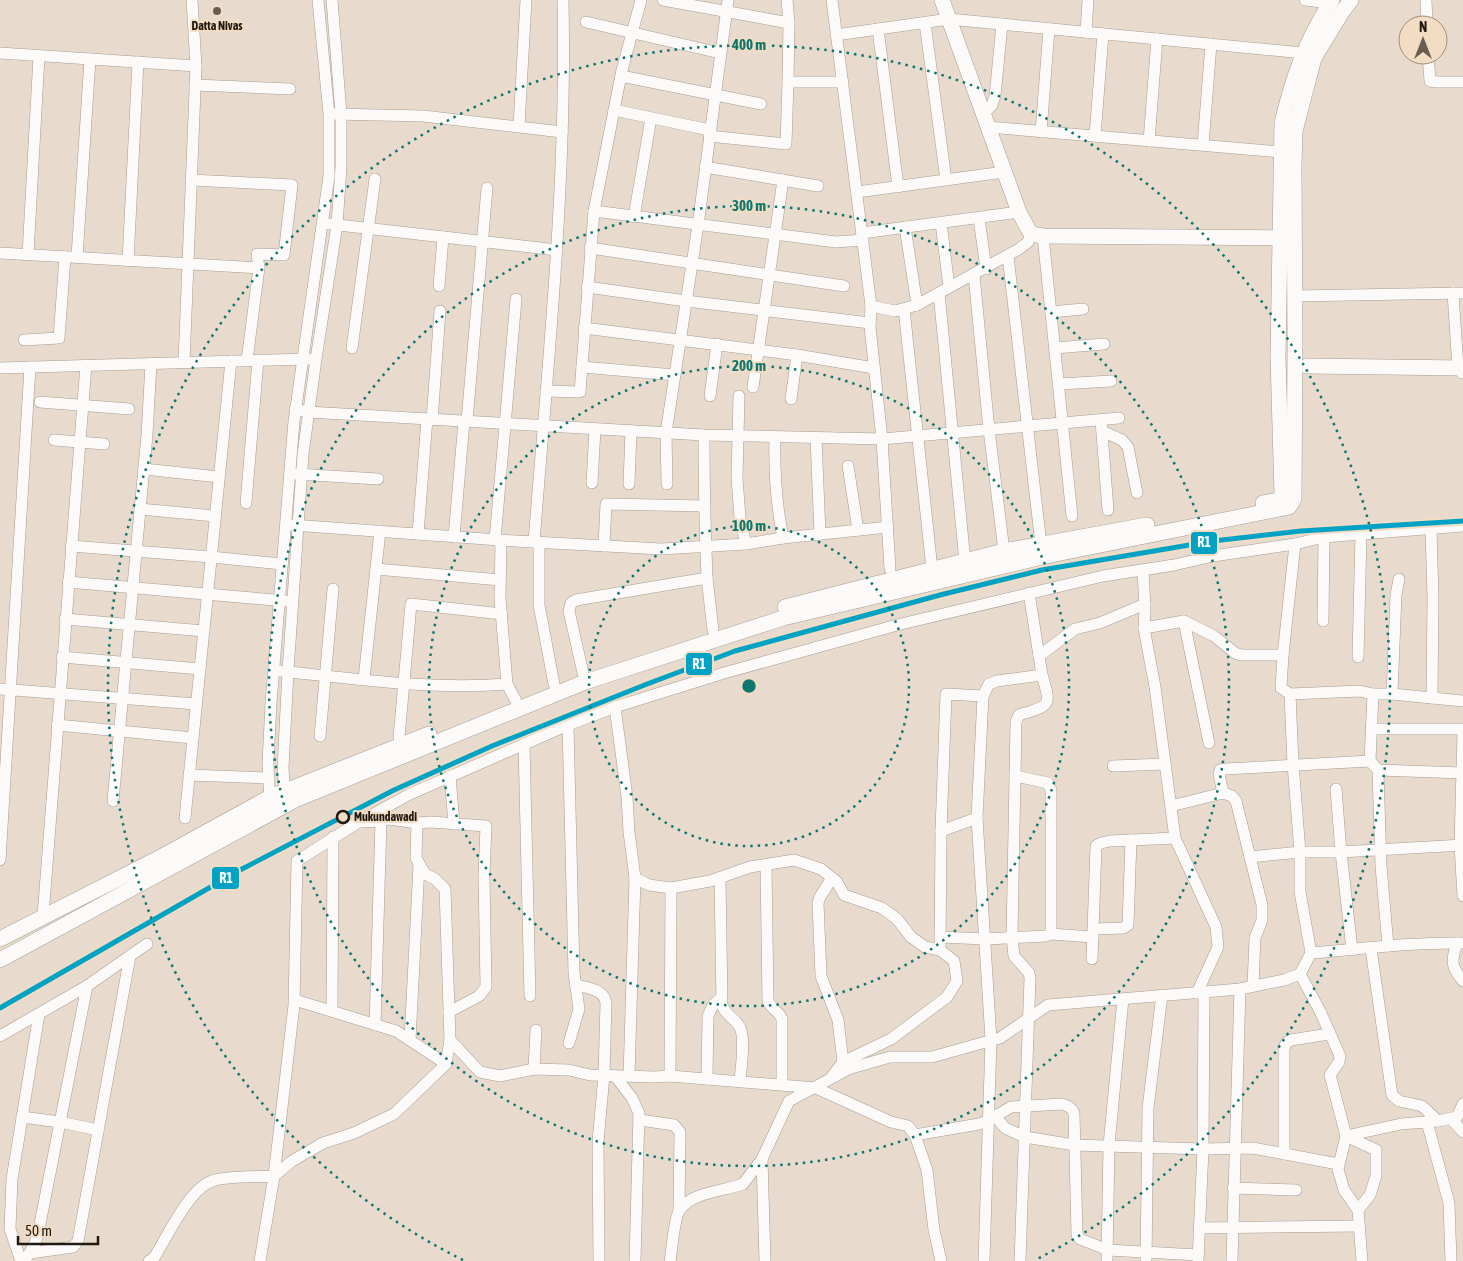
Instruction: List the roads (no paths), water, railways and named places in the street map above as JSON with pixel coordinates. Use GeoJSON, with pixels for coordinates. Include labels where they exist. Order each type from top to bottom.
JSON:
{"type":"FeatureCollection","features":[{"type":"Feature","properties":{"kind":"street"},"geometry":{"type":"LineString","coordinates":[[184,362],[196,66],[192,0]]}},
{"type":"Feature","properties":{"kind":"street"},"geometry":{"type":"LineString","coordinates":[[271,813],[268,763],[289,474],[295,409],[329,176],[329,114],[318,0]]}},
{"type":"Feature","properties":{"kind":"street"},"geometry":{"type":"LineString","coordinates":[[285,797],[288,672],[302,475],[308,412],[337,225],[341,166],[341,114],[332,0]]}},
{"type":"Feature","properties":{"kind":"street"},"geometry":{"type":"LineString","coordinates":[[518,126],[526,0]]}},
{"type":"Feature","properties":{"kind":"street"},"geometry":{"type":"LineString","coordinates":[[554,684],[539,605],[536,542],[557,250],[562,132],[563,0]]}},
{"type":"Feature","properties":{"kind":"street"},"geometry":{"type":"LineString","coordinates":[[546,391],[580,392],[594,211],[620,76],[641,0]]}},
{"type":"Feature","properties":{"kind":"street"},"geometry":{"type":"LineString","coordinates":[[663,0],[789,23]]}},
{"type":"Feature","properties":{"kind":"street"},"geometry":{"type":"LineString","coordinates":[[668,484],[666,433],[698,225],[728,0]]}},
{"type":"Feature","properties":{"kind":"street"},"geometry":{"type":"LineString","coordinates":[[614,110],[709,133],[786,144],[789,23],[787,0]]}},
{"type":"Feature","properties":{"kind":"street"},"geometry":{"type":"LineString","coordinates":[[832,0],[871,306],[870,323],[882,439],[890,569]]}},
{"type":"Feature","properties":{"kind":"street"},"geometry":{"type":"LineString","coordinates":[[942,0],[1019,212],[1037,235],[1051,312],[1072,516]]}},
{"type":"Feature","properties":{"kind":"street"},"geometry":{"type":"LineString","coordinates":[[1086,32],[1088,0]]}},
{"type":"Feature","properties":{"kind":"street"},"geometry":{"type":"LineString","coordinates":[[1305,0],[1331,1]]}},
{"type":"Feature","properties":{"kind":"street"},"geometry":{"type":"LineString","coordinates":[[0,939],[157,859],[270,797],[285,797],[586,682],[783,618],[1294,499],[1299,365],[1295,296],[1281,152],[1282,123],[1301,79],[1351,0]]}},
{"type":"Feature","properties":{"kind":"street"},"geometry":{"type":"LineString","coordinates":[[1426,0],[1427,15]]}},
{"type":"Feature","properties":{"kind":"street"},"geometry":{"type":"LineString","coordinates":[[1285,501],[1278,364],[1294,166],[1295,131],[1303,53],[1319,20],[1331,1]]}},
{"type":"Feature","properties":{"kind":"street"},"geometry":{"type":"LineString","coordinates":[[836,35],[949,19],[1303,53]]}},
{"type":"Feature","properties":{"kind":"street"},"geometry":{"type":"LineString","coordinates":[[586,22],[720,53]]}},
{"type":"Feature","properties":{"kind":"street"},"geometry":{"type":"LineString","coordinates":[[925,22],[946,180]]}},
{"type":"Feature","properties":{"kind":"street"},"geometry":{"type":"LineString","coordinates":[[986,120],[995,96],[1002,24]]}},
{"type":"Feature","properties":{"kind":"street"},"geometry":{"type":"LineString","coordinates":[[878,29],[898,187]]}},
{"type":"Feature","properties":{"kind":"street"},"geometry":{"type":"LineString","coordinates":[[1041,132],[1049,29]]}},
{"type":"Feature","properties":{"kind":"street"},"geometry":{"type":"LineString","coordinates":[[1095,136],[1103,34]]}},
{"type":"Feature","properties":{"kind":"street"},"geometry":{"type":"LineString","coordinates":[[1150,141],[1158,39]]}},
{"type":"Feature","properties":{"kind":"street"},"geometry":{"type":"LineString","coordinates":[[1204,145],[1210,44]]}},
{"type":"Feature","properties":{"kind":"street"},"geometry":{"type":"LineString","coordinates":[[0,53],[196,66]]}},
{"type":"Feature","properties":{"kind":"street"},"geometry":{"type":"LineString","coordinates":[[28,254],[39,56]]}},
{"type":"Feature","properties":{"kind":"street"},"geometry":{"type":"LineString","coordinates":[[77,258],[90,59]]}},
{"type":"Feature","properties":{"kind":"street"},"geometry":{"type":"LineString","coordinates":[[128,260],[138,62]]}},
{"type":"Feature","properties":{"kind":"street"},"geometry":{"type":"LineString","coordinates":[[1429,65],[1430,80],[1436,82],[1463,82]]}},
{"type":"Feature","properties":{"kind":"street"},"geometry":{"type":"LineString","coordinates":[[620,76],[761,104]]}},
{"type":"Feature","properties":{"kind":"street"},"geometry":{"type":"LineString","coordinates":[[788,82],[843,82]]}},
{"type":"Feature","properties":{"kind":"street"},"geometry":{"type":"LineString","coordinates":[[195,85],[290,88]]}},
{"type":"Feature","properties":{"kind":"street"},"geometry":{"type":"LineString","coordinates":[[329,114],[423,116],[562,132]]}},
{"type":"Feature","properties":{"kind":"street"},"geometry":{"type":"LineString","coordinates":[[634,216],[651,118]]}},
{"type":"Feature","properties":{"kind":"street"},"geometry":{"type":"LineString","coordinates":[[986,120],[1041,132],[1281,152]]}},
{"type":"Feature","properties":{"kind":"street"},"geometry":{"type":"LineString","coordinates":[[705,166],[818,186]]}},
{"type":"Feature","properties":{"kind":"street"},"geometry":{"type":"LineString","coordinates":[[857,192],[1004,172]]}},
{"type":"Feature","properties":{"kind":"street"},"geometry":{"type":"LineString","coordinates":[[352,348],[375,179]]}},
{"type":"Feature","properties":{"kind":"street"},"geometry":{"type":"LineString","coordinates":[[191,180],[292,185],[284,255],[257,254],[258,268],[246,502]]}},
{"type":"Feature","properties":{"kind":"street"},"geometry":{"type":"LineString","coordinates":[[753,387],[783,180]]}},
{"type":"Feature","properties":{"kind":"street"},"geometry":{"type":"LineString","coordinates":[[454,537],[487,188]]}},
{"type":"Feature","properties":{"kind":"street"},"geometry":{"type":"LineString","coordinates":[[594,211],[836,242],[905,227],[1019,212]]}},
{"type":"Feature","properties":{"kind":"street"},"geometry":{"type":"LineString","coordinates":[[978,218],[986,269]]}},
{"type":"Feature","properties":{"kind":"street"},"geometry":{"type":"LineString","coordinates":[[323,222],[443,238],[557,250]]}},
{"type":"Feature","properties":{"kind":"street"},"geometry":{"type":"LineString","coordinates":[[941,222],[950,287]]}},
{"type":"Feature","properties":{"kind":"street"},"geometry":{"type":"LineString","coordinates":[[905,227],[917,305]]}},
{"type":"Feature","properties":{"kind":"street"},"geometry":{"type":"LineString","coordinates":[[871,306],[888,310],[904,309],[917,305],[986,269],[1037,235],[1288,238]]}},
{"type":"Feature","properties":{"kind":"street"},"geometry":{"type":"LineString","coordinates":[[439,286],[443,238]]}},
{"type":"Feature","properties":{"kind":"street"},"geometry":{"type":"LineString","coordinates":[[590,248],[844,286]]}},
{"type":"Feature","properties":{"kind":"street"},"geometry":{"type":"LineString","coordinates":[[0,253],[258,268]]}},
{"type":"Feature","properties":{"kind":"street"},"geometry":{"type":"LineString","coordinates":[[1008,256],[1041,544]]}},
{"type":"Feature","properties":{"kind":"street"},"geometry":{"type":"LineString","coordinates":[[24,340],[59,338],[65,257]]}},
{"type":"Feature","properties":{"kind":"street"},"geometry":{"type":"LineString","coordinates":[[974,275],[989,430],[1004,551]]}},
{"type":"Feature","properties":{"kind":"street"},"geometry":{"type":"LineString","coordinates":[[587,287],[870,323]]}},
{"type":"Feature","properties":{"kind":"street"},"geometry":{"type":"LineString","coordinates":[[939,293],[965,562]]}},
{"type":"Feature","properties":{"kind":"street"},"geometry":{"type":"LineString","coordinates":[[1278,364],[1461,370],[1458,293],[1295,296]]}},
{"type":"Feature","properties":{"kind":"street"},"geometry":{"type":"LineString","coordinates":[[516,299],[505,424],[498,540],[507,684],[516,701]]}},
{"type":"Feature","properties":{"kind":"street"},"geometry":{"type":"LineString","coordinates":[[904,309],[916,436],[932,569]]}},
{"type":"Feature","properties":{"kind":"street"},"geometry":{"type":"LineString","coordinates":[[1051,312],[1083,309]]}},
{"type":"Feature","properties":{"kind":"street"},"geometry":{"type":"LineString","coordinates":[[418,534],[440,311]]}},
{"type":"Feature","properties":{"kind":"street"},"geometry":{"type":"LineString","coordinates":[[584,328],[718,344],[874,368]]}},
{"type":"Feature","properties":{"kind":"street"},"geometry":{"type":"LineString","coordinates":[[710,396],[718,344]]}},
{"type":"Feature","properties":{"kind":"street"},"geometry":{"type":"LineString","coordinates":[[1055,348],[1104,344]]}},
{"type":"Feature","properties":{"kind":"street"},"geometry":{"type":"LineString","coordinates":[[791,399],[797,355]]}},
{"type":"Feature","properties":{"kind":"street"},"geometry":{"type":"LineString","coordinates":[[0,374],[0,368],[316,358]]}},
{"type":"Feature","properties":{"kind":"street"},"geometry":{"type":"LineString","coordinates":[[184,818],[231,361]]}},
{"type":"Feature","properties":{"kind":"street"},"geometry":{"type":"LineString","coordinates":[[112,801],[144,469],[151,363]]}},
{"type":"Feature","properties":{"kind":"street"},"geometry":{"type":"LineString","coordinates":[[43,916],[86,365]]}},
{"type":"Feature","properties":{"kind":"street"},"geometry":{"type":"LineString","coordinates":[[0,860],[5,689],[30,367]]}},
{"type":"Feature","properties":{"kind":"street"},"geometry":{"type":"LineString","coordinates":[[582,367],[675,375]]}},
{"type":"Feature","properties":{"kind":"street"},"geometry":{"type":"LineString","coordinates":[[1059,384],[1111,380]]}},
{"type":"Feature","properties":{"kind":"street"},"geometry":{"type":"LineString","coordinates":[[739,396],[737,478],[740,518],[746,544]]}},
{"type":"Feature","properties":{"kind":"street"},"geometry":{"type":"LineString","coordinates":[[40,402],[129,408]]}},
{"type":"Feature","properties":{"kind":"street"},"geometry":{"type":"LineString","coordinates":[[295,409],[308,412],[704,435],[882,439],[1063,424],[1101,425],[1119,418]]}},
{"type":"Feature","properties":{"kind":"street"},"geometry":{"type":"LineString","coordinates":[[1101,425],[1122,440],[1128,447],[1136,493]]}},
{"type":"Feature","properties":{"kind":"street"},"geometry":{"type":"LineString","coordinates":[[1101,425],[1108,510]]}},
{"type":"Feature","properties":{"kind":"street"},"geometry":{"type":"LineString","coordinates":[[592,483],[595,429]]}},
{"type":"Feature","properties":{"kind":"street"},"geometry":{"type":"LineString","coordinates":[[629,484],[631,431]]}},
{"type":"Feature","properties":{"kind":"street"},"geometry":{"type":"LineString","coordinates":[[704,435],[707,578],[713,630]]}},
{"type":"Feature","properties":{"kind":"street"},"geometry":{"type":"LineString","coordinates":[[774,437],[774,479],[783,538]]}},
{"type":"Feature","properties":{"kind":"street"},"geometry":{"type":"LineString","coordinates":[[816,438],[820,534]]}},
{"type":"Feature","properties":{"kind":"street"},"geometry":{"type":"LineString","coordinates":[[54,440],[104,444]]}},
{"type":"Feature","properties":{"kind":"street"},"geometry":{"type":"LineString","coordinates":[[848,466],[858,530]]}},
{"type":"Feature","properties":{"kind":"street"},"geometry":{"type":"LineString","coordinates":[[144,469],[219,477]]}},
{"type":"Feature","properties":{"kind":"street"},"geometry":{"type":"LineString","coordinates":[[289,474],[378,479]]}},
{"type":"Feature","properties":{"kind":"street"},"geometry":{"type":"LineString","coordinates":[[0,960],[271,813],[285,797],[583,673],[777,610],[1004,551],[1280,500],[1285,501]]}},
{"type":"Feature","properties":{"kind":"street"},"geometry":{"type":"LineString","coordinates":[[604,546],[606,504],[704,506]]}},
{"type":"Feature","properties":{"kind":"street"},"geometry":{"type":"LineString","coordinates":[[140,509],[215,516]]}},
{"type":"Feature","properties":{"kind":"street"},"geometry":{"type":"LineString","coordinates":[[285,524],[498,540],[661,549],[746,544],[783,538],[888,527]]}},
{"type":"Feature","properties":{"kind":"street"},"geometry":{"type":"LineString","coordinates":[[260,1261],[274,1176],[295,1000],[297,860],[357,822],[410,794],[450,776],[568,725],[616,707],[897,625],[1104,576],[1212,556],[1295,544],[1324,537],[1463,526]]}},
{"type":"Feature","properties":{"kind":"street"},"geometry":{"type":"LineString","coordinates":[[1431,529],[1433,598],[1432,698]]}},
{"type":"Feature","properties":{"kind":"street"},"geometry":{"type":"LineString","coordinates":[[364,679],[380,531]]}},
{"type":"Feature","properties":{"kind":"street"},"geometry":{"type":"LineString","coordinates":[[1358,657],[1361,535]]}},
{"type":"Feature","properties":{"kind":"street"},"geometry":{"type":"LineString","coordinates":[[1323,621],[1324,537]]}},
{"type":"Feature","properties":{"kind":"street"},"geometry":{"type":"LineString","coordinates":[[1295,544],[1281,688],[1290,694],[1360,691],[1445,701],[1463,701]]}},
{"type":"Feature","properties":{"kind":"street"},"geometry":{"type":"LineString","coordinates":[[71,546],[136,550],[282,564]]}},
{"type":"Feature","properties":{"kind":"street"},"geometry":{"type":"LineString","coordinates":[[376,569],[500,580]]}},
{"type":"Feature","properties":{"kind":"street"},"geometry":{"type":"LineString","coordinates":[[915,1135],[979,1124],[1006,1108],[1062,1104],[1072,1108],[1074,1113],[1077,1235],[1107,1256],[1198,1258],[1203,1149],[1201,993],[1218,947],[1218,938],[1216,927],[1175,838],[1155,687],[1144,628],[1143,570]]}},
{"type":"Feature","properties":{"kind":"street"},"geometry":{"type":"LineString","coordinates":[[583,673],[568,611],[571,603],[576,600],[707,578]]}},
{"type":"Feature","properties":{"kind":"street"},"geometry":{"type":"LineString","coordinates":[[1392,694],[1396,595],[1399,579]]}},
{"type":"Feature","properties":{"kind":"street"},"geometry":{"type":"LineString","coordinates":[[68,582],[293,602]]}},
{"type":"Feature","properties":{"kind":"street"},"geometry":{"type":"LineString","coordinates":[[320,736],[333,589]]}},
{"type":"Feature","properties":{"kind":"street"},"geometry":{"type":"LineString","coordinates":[[1020,1261],[1030,978],[1029,973],[1014,956],[1012,937],[1016,722],[1019,715],[1043,707],[1048,702],[1042,675],[1030,593]]}},
{"type":"Feature","properties":{"kind":"street"},"geometry":{"type":"LineString","coordinates":[[399,738],[411,604],[502,614]]}},
{"type":"Feature","properties":{"kind":"street"},"geometry":{"type":"LineString","coordinates":[[1039,656],[1075,629],[1100,623],[1145,604]]}},
{"type":"Feature","properties":{"kind":"street"},"geometry":{"type":"LineString","coordinates":[[65,619],[204,630]]}},
{"type":"Feature","properties":{"kind":"street"},"geometry":{"type":"LineString","coordinates":[[1144,628],[1184,621],[1214,636],[1241,655],[1283,655]]}},
{"type":"Feature","properties":{"kind":"street"},"geometry":{"type":"LineString","coordinates":[[1184,621],[1209,743]]}},
{"type":"Feature","properties":{"kind":"street"},"geometry":{"type":"LineString","coordinates":[[62,657],[200,669]]}},
{"type":"Feature","properties":{"kind":"street"},"geometry":{"type":"LineString","coordinates":[[274,670],[404,684],[479,686],[507,684]]}},
{"type":"Feature","properties":{"kind":"street"},"geometry":{"type":"LineString","coordinates":[[984,1261],[992,1118],[991,1040],[977,818],[983,696],[989,684],[997,681],[1042,675]]}},
{"type":"Feature","properties":{"kind":"street"},"geometry":{"type":"LineString","coordinates":[[5,689],[196,704]]}},
{"type":"Feature","properties":{"kind":"street"},"geometry":{"type":"LineString","coordinates":[[940,950],[941,831],[946,694],[983,696]]}},
{"type":"Feature","properties":{"kind":"street"},"geometry":{"type":"LineString","coordinates":[[678,1211],[690,1200],[743,1184],[762,1158],[790,1101],[848,1069],[890,1057],[932,1057],[1000,1038],[1048,1005],[1240,989],[1284,980],[1300,974],[1311,952],[1300,892],[1300,852],[1290,694]]}},
{"type":"Feature","properties":{"kind":"street"},"geometry":{"type":"LineString","coordinates":[[1373,694],[1370,761],[1378,770],[1388,946]]}},
{"type":"Feature","properties":{"kind":"street"},"geometry":{"type":"LineString","coordinates":[[616,707],[635,878],[629,1076]]}},
{"type":"Feature","properties":{"kind":"street"},"geometry":{"type":"LineString","coordinates":[[57,725],[193,738]]}},
{"type":"Feature","properties":{"kind":"street"},"geometry":{"type":"LineString","coordinates":[[568,725],[574,973],[579,1009],[569,1043]]}},
{"type":"Feature","properties":{"kind":"street"},"geometry":{"type":"LineString","coordinates":[[1371,729],[1463,729]]}},
{"type":"Feature","properties":{"kind":"street"},"geometry":{"type":"LineString","coordinates":[[1463,733],[1461,845],[1463,896]]}},
{"type":"Feature","properties":{"kind":"street"},"geometry":{"type":"LineString","coordinates":[[524,744],[530,996]]}},
{"type":"Feature","properties":{"kind":"street"},"geometry":{"type":"LineString","coordinates":[[1223,793],[1219,774],[1220,770],[1293,764],[1370,761]]}},
{"type":"Feature","properties":{"kind":"street"},"geometry":{"type":"LineString","coordinates":[[1112,766],[1165,764]]}},
{"type":"Feature","properties":{"kind":"street"},"geometry":{"type":"LineString","coordinates":[[1378,770],[1462,773]]}},
{"type":"Feature","properties":{"kind":"street"},"geometry":{"type":"LineString","coordinates":[[189,775],[269,778]]}},
{"type":"Feature","properties":{"kind":"street"},"geometry":{"type":"LineString","coordinates":[[450,776],[454,824]]}},
{"type":"Feature","properties":{"kind":"street"},"geometry":{"type":"LineString","coordinates":[[1015,776],[1048,783],[1051,790],[1052,934]]}},
{"type":"Feature","properties":{"kind":"street"},"geometry":{"type":"LineString","coordinates":[[1336,789],[1352,950]]}},
{"type":"Feature","properties":{"kind":"street"},"geometry":{"type":"LineString","coordinates":[[1171,806],[1223,793],[1232,796],[1236,801],[1262,905],[1262,914],[1255,938],[1253,985]]}},
{"type":"Feature","properties":{"kind":"street"},"geometry":{"type":"LineString","coordinates":[[941,831],[977,818]]}},
{"type":"Feature","properties":{"kind":"street"},"geometry":{"type":"LineString","coordinates":[[357,822],[382,822],[389,819],[416,823],[431,822],[486,826],[484,876],[486,987],[479,996],[449,1012]]}},
{"type":"Feature","properties":{"kind":"street"},"geometry":{"type":"LineString","coordinates":[[375,1025],[382,822]]}},
{"type":"Feature","properties":{"kind":"street"},"geometry":{"type":"LineString","coordinates":[[149,1261],[154,1258],[190,1198],[201,1186],[213,1180],[274,1176],[292,1161],[323,1144],[354,1133],[394,1114],[446,1064],[450,1040],[445,889],[435,879],[425,874],[419,865],[416,858],[416,823]]}},
{"type":"Feature","properties":{"kind":"street"},"geometry":{"type":"LineString","coordinates":[[332,1011],[333,838]]}},
{"type":"Feature","properties":{"kind":"street"},"geometry":{"type":"LineString","coordinates":[[1092,958],[1096,846],[1110,841],[1175,838]]}},
{"type":"Feature","properties":{"kind":"street"},"geometry":{"type":"LineString","coordinates":[[940,937],[985,939],[1093,933],[1124,928],[1128,925],[1131,840]]}},
{"type":"Feature","properties":{"kind":"street"},"geometry":{"type":"LineString","coordinates":[[1250,857],[1300,852],[1341,852],[1461,845]]}},
{"type":"Feature","properties":{"kind":"street"},"geometry":{"type":"LineString","coordinates":[[635,878],[649,885],[671,888],[710,881],[750,867],[794,860],[821,869],[837,882],[844,895],[882,908],[898,919],[910,937],[925,947],[940,950],[954,961],[957,980],[948,997],[891,1039],[843,1062],[830,1079]]}},
{"type":"Feature","properties":{"kind":"street"},"geometry":{"type":"LineString","coordinates":[[410,1040],[419,865]]}},
{"type":"Feature","properties":{"kind":"street"},"geometry":{"type":"LineString","coordinates":[[766,865],[768,1002],[770,1007],[780,1014],[782,1019],[782,1084]]}},
{"type":"Feature","properties":{"kind":"street"},"geometry":{"type":"LineString","coordinates":[[720,878],[721,998],[724,1012],[735,1020],[742,1031],[740,1080]]}},
{"type":"Feature","properties":{"kind":"street"},"geometry":{"type":"LineString","coordinates":[[832,878],[818,903],[821,976],[838,1020],[843,1062]]}},
{"type":"Feature","properties":{"kind":"street"},"geometry":{"type":"LineString","coordinates":[[670,1076],[671,888]]}},
{"type":"Feature","properties":{"kind":"street"},"geometry":{"type":"LineString","coordinates":[[1311,952],[1460,943]]}},
{"type":"Feature","properties":{"kind":"street"},"geometry":{"type":"LineString","coordinates":[[1460,943],[1453,955],[1453,963],[1455,971],[1463,982]]}},
{"type":"Feature","properties":{"kind":"street"},"geometry":{"type":"LineString","coordinates":[[0,1036],[86,986],[147,944]]}},
{"type":"Feature","properties":{"kind":"street"},"geometry":{"type":"LineString","coordinates":[[1371,949],[1392,1094],[1398,1102],[1422,1106],[1432,1122],[1449,1202],[1452,1261]]}},
{"type":"Feature","properties":{"kind":"street"},"geometry":{"type":"LineString","coordinates":[[25,1258],[73,1247],[78,1241],[130,956]]}},
{"type":"Feature","properties":{"kind":"street"},"geometry":{"type":"LineString","coordinates":[[1300,974],[1320,1011],[1340,1056],[1339,1062],[1330,1075],[1346,1136],[1338,1164],[1340,1180],[1344,1190],[1358,1210],[1362,1261]]}},
{"type":"Feature","properties":{"kind":"street"},"geometry":{"type":"LineString","coordinates":[[576,985],[601,993],[605,998],[610,1076],[598,1142],[598,1261]]}},
{"type":"Feature","properties":{"kind":"street"},"geometry":{"type":"LineString","coordinates":[[25,1258],[38,1234],[86,986]]}},
{"type":"Feature","properties":{"kind":"street"},"geometry":{"type":"LineString","coordinates":[[1232,1261],[1240,989]]}},
{"type":"Feature","properties":{"kind":"street"},"geometry":{"type":"LineString","coordinates":[[1146,1257],[1149,1146],[1148,1108],[1162,994]]}},
{"type":"Feature","properties":{"kind":"street"},"geometry":{"type":"LineString","coordinates":[[707,1079],[708,1016],[713,1005],[721,998]]}},
{"type":"Feature","properties":{"kind":"street"},"geometry":{"type":"LineString","coordinates":[[1107,1256],[1108,1145],[1123,999]]}},
{"type":"Feature","properties":{"kind":"street"},"geometry":{"type":"LineString","coordinates":[[295,1000],[396,1031],[446,1064]]}},
{"type":"Feature","properties":{"kind":"street"},"geometry":{"type":"LineString","coordinates":[[25,1258],[10,1229],[12,1179],[39,1014]]}},
{"type":"Feature","properties":{"kind":"street"},"geometry":{"type":"LineString","coordinates":[[534,1069],[536,1030]]}},
{"type":"Feature","properties":{"kind":"street"},"geometry":{"type":"LineString","coordinates":[[1284,1154],[1284,1049],[1286,1043],[1291,1040],[1329,1034]]}},
{"type":"Feature","properties":{"kind":"street"},"geometry":{"type":"LineString","coordinates":[[450,1040],[480,1072],[500,1076],[534,1069],[569,1070],[590,1075],[670,1076],[740,1080],[816,1088],[891,1122],[908,1126],[915,1135],[927,1170],[934,1230],[941,1261]]}},
{"type":"Feature","properties":{"kind":"street"},"geometry":{"type":"LineString","coordinates":[[610,1076],[636,1105],[640,1120],[635,1261]]}},
{"type":"Feature","properties":{"kind":"street"},"geometry":{"type":"LineString","coordinates":[[1346,1136],[1401,1124],[1432,1122],[1450,1118],[1457,1116],[1463,1104]]}},
{"type":"Feature","properties":{"kind":"street"},"geometry":{"type":"LineString","coordinates":[[22,1116],[98,1130]]}},
{"type":"Feature","properties":{"kind":"street"},"geometry":{"type":"LineString","coordinates":[[992,1118],[1005,1128],[1025,1137],[1074,1145],[1203,1149],[1253,1148],[1338,1164]]}},
{"type":"Feature","properties":{"kind":"street"},"geometry":{"type":"LineString","coordinates":[[1450,1118],[1463,1132]]}},
{"type":"Feature","properties":{"kind":"street"},"geometry":{"type":"LineString","coordinates":[[640,1120],[674,1125],[680,1132],[678,1211],[670,1261]]}},
{"type":"Feature","properties":{"kind":"street"},"geometry":{"type":"LineString","coordinates":[[1346,1136],[1376,1150],[1376,1176],[1370,1195],[1358,1210]]}},
{"type":"Feature","properties":{"kind":"street"},"geometry":{"type":"LineString","coordinates":[[762,1158],[766,1248],[764,1261]]}},
{"type":"Feature","properties":{"kind":"street"},"geometry":{"type":"LineString","coordinates":[[1234,1188],[1296,1190]]}},
{"type":"Feature","properties":{"kind":"street"},"geometry":{"type":"LineString","coordinates":[[1199,1228],[1359,1226]]}},
{"type":"Feature","properties":{"kind":"place","name":"Datta Nivas"},"geometry":{"type":"Point","coordinates":[217,11]}},
{"type":"Feature","properties":{"kind":"place","name":"Mukundawadi"},"geometry":{"type":"Point","coordinates":[343,817]}}]}
